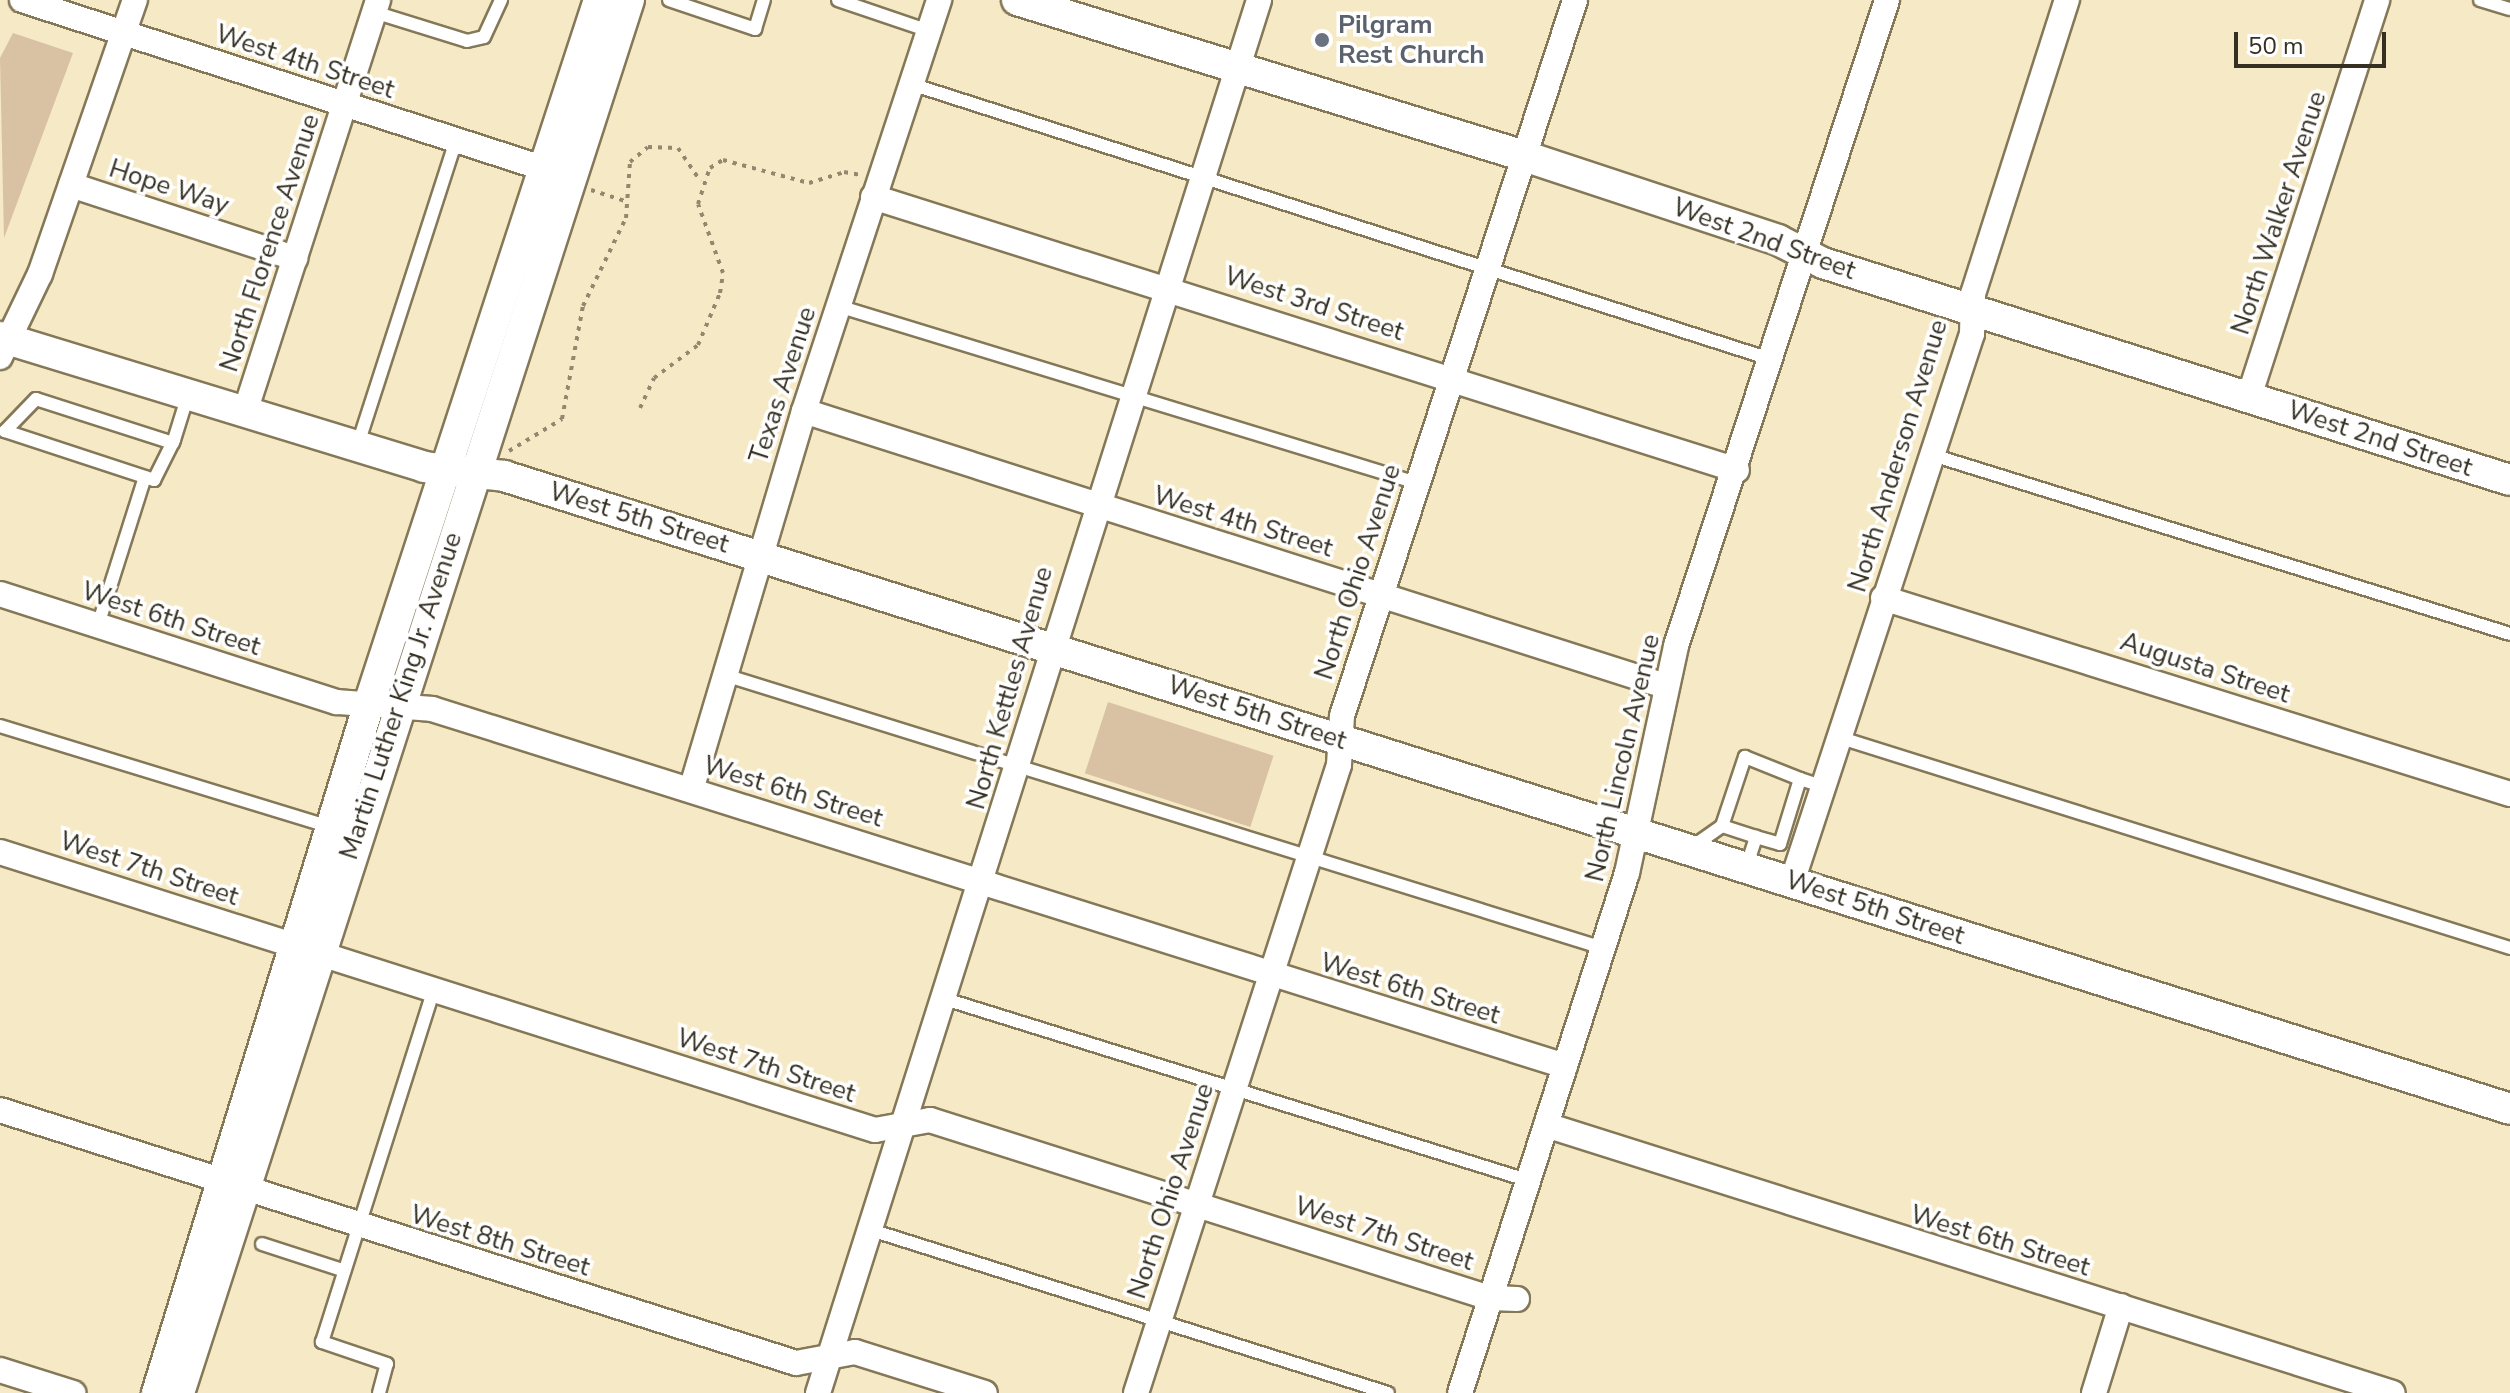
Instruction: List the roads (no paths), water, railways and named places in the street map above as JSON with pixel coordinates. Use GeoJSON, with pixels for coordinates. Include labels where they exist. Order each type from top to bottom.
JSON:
{"type":"FeatureCollection","features":[{"type":"Feature","properties":{"kind":"street","name":"West 4th Street"},"geometry":{"type":"LineString","coordinates":[[22,0],[566,178]]}},
{"type":"Feature","properties":{"kind":"street"},"geometry":{"type":"LineString","coordinates":[[3,345],[71,185],[135,0]]}},
{"type":"Feature","properties":{"kind":"street","name":"Martin Luther King Jr. Avenue"},"geometry":{"type":"LineString","coordinates":[[566,178],[599,0]]}},
{"type":"Feature","properties":{"kind":"street","name":"Martin Luther King Jr. Avenue"},"geometry":{"type":"LineString","coordinates":[[157,1393],[231,1185],[384,705],[474,466],[566,178],[629,0]]}},
{"type":"Feature","properties":{"kind":"street","name":"Texas Avenue"},"geometry":{"type":"LineString","coordinates":[[691,790],[838,306],[868,187],[911,84],[939,0]]}},
{"type":"Feature","properties":{"kind":"street","name":"West 2nd Street"},"geometry":{"type":"LineString","coordinates":[[1017,0],[1521,155],[1971,308],[2510,480]]}},
{"type":"Feature","properties":{"kind":"street","name":"North Kettles Avenue"},"geometry":{"type":"LineString","coordinates":[[818,1393],[905,1129],[1048,673],[1049,647],[1259,0]]}},
{"type":"Feature","properties":{"kind":"street","name":"North Ohio Avenue"},"geometry":{"type":"LineString","coordinates":[[1136,1393],[1309,857],[1342,740],[1342,716],[1449,376],[1575,0]]}},
{"type":"Feature","properties":{"kind":"street","name":"North Lincoln Avenue"},"geometry":{"type":"LineString","coordinates":[[1460,1393],[1603,948],[1636,832],[1665,686],[1887,0]]}},
{"type":"Feature","properties":{"kind":"street","name":"North Anderson Avenue"},"geometry":{"type":"LineString","coordinates":[[1792,882],[1798,827],[1811,782],[1838,737],[1929,454],[1972,334],[1971,308],[2067,0]]}},
{"type":"Feature","properties":{"kind":"street","name":"North Walker Avenue"},"geometry":{"type":"LineString","coordinates":[[2249,397],[2377,0]]}},
{"type":"Feature","properties":{"kind":"street","name":"North Florence Avenue"},"geometry":{"type":"LineString","coordinates":[[245,412],[376,6]]}},
{"type":"Feature","properties":{"kind":"street","name":"Hope Way"},"geometry":{"type":"LineString","coordinates":[[71,185],[295,258]]}},
{"type":"Feature","properties":{"kind":"street","name":"West 3rd Street"},"geometry":{"type":"LineString","coordinates":[[868,187],[1737,470]]}},
{"type":"Feature","properties":{"kind":"street","name":"West 5th Street"},"geometry":{"type":"LineString","coordinates":[[3,345],[188,395],[357,447],[474,466],[2510,1109]]}},
{"type":"Feature","properties":{"kind":"street","name":"West 4th Street"},"geometry":{"type":"LineString","coordinates":[[804,411],[1665,686]]}},
{"type":"Feature","properties":{"kind":"street","name":"West 6th Street"},"geometry":{"type":"LineString","coordinates":[[0,594],[337,702],[432,709],[982,879],[1271,975],[1565,1066]]}},
{"type":"Feature","properties":{"kind":"street","name":"Augusta Street"},"geometry":{"type":"LineString","coordinates":[[1883,598],[2510,794]]}},
{"type":"Feature","properties":{"kind":"street","name":"West 7th Street"},"geometry":{"type":"LineString","coordinates":[[0,852],[875,1130],[905,1129],[930,1120],[1490,1298],[1517,1299]]}},
{"type":"Feature","properties":{"kind":"street","name":"West 8th Street"},"geometry":{"type":"LineString","coordinates":[[0,1110],[796,1363],[828,1361],[855,1352],[985,1393]]}},
{"type":"Feature","properties":{"kind":"street","name":"West 6th Street"},"geometry":{"type":"LineString","coordinates":[[1546,1125],[2393,1393]]}},
{"type":"Feature","properties":{"kind":"street","name":"Martin Luther King Jr. Avenue"},"geometry":{"type":"LineString","coordinates":[[179,1393],[231,1185]]}},
{"type":"Feature","properties":{"kind":"street"},"geometry":{"type":"LineString","coordinates":[[2094,1393],[2121,1306]]}},
{"type":"Feature","properties":{"kind":"street"},"geometry":{"type":"LineString","coordinates":[[0,1370],[73,1393]]}},
{"type":"Feature","properties":{"kind":"lane"},"geometry":{"type":"LineString","coordinates":[[376,6],[467,41],[484,37],[501,0]]}},
{"type":"Feature","properties":{"kind":"lane"},"geometry":{"type":"LineString","coordinates":[[669,0],[755,29],[764,0]]}},
{"type":"Feature","properties":{"kind":"lane"},"geometry":{"type":"LineString","coordinates":[[838,0],[929,31]]}},
{"type":"Feature","properties":{"kind":"lane"},"geometry":{"type":"LineString","coordinates":[[2480,0],[2510,9]]}},
{"type":"Feature","properties":{"kind":"lane"},"geometry":{"type":"LineString","coordinates":[[911,84],[1484,271],[1770,359]]}},
{"type":"Feature","properties":{"kind":"lane"},"geometry":{"type":"LineString","coordinates":[[357,447],[456,140]]}},
{"type":"Feature","properties":{"kind":"lane"},"geometry":{"type":"LineString","coordinates":[[838,306],[1129,400],[1417,483]]}},
{"type":"Feature","properties":{"kind":"lane"},"geometry":{"type":"LineString","coordinates":[[173,443],[36,399],[2,430],[154,480],[173,443],[188,395]]}},
{"type":"Feature","properties":{"kind":"lane"},"geometry":{"type":"LineString","coordinates":[[1929,454],[2510,634]]}},
{"type":"Feature","properties":{"kind":"lane"},"geometry":{"type":"LineString","coordinates":[[98,625],[145,477]]}},
{"type":"Feature","properties":{"kind":"lane"},"geometry":{"type":"LineString","coordinates":[[728,676],[1603,948]]}},
{"type":"Feature","properties":{"kind":"lane"},"geometry":{"type":"LineString","coordinates":[[0,726],[343,831]]}},
{"type":"Feature","properties":{"kind":"lane"},"geometry":{"type":"LineString","coordinates":[[1838,737],[2510,948]]}},
{"type":"Feature","properties":{"kind":"lane"},"geometry":{"type":"LineString","coordinates":[[1689,849],[1722,826],[1745,757],[1811,782]]}},
{"type":"Feature","properties":{"kind":"lane"},"geometry":{"type":"LineString","coordinates":[[1722,826],[1780,844],[1798,827]]}},
{"type":"Feature","properties":{"kind":"lane"},"geometry":{"type":"LineString","coordinates":[[1746,868],[1756,837]]}},
{"type":"Feature","properties":{"kind":"lane"},"geometry":{"type":"LineString","coordinates":[[379,1393],[387,1364],[322,1342],[356,1225],[434,988]]}},
{"type":"Feature","properties":{"kind":"lane"},"geometry":{"type":"LineString","coordinates":[[945,999],[1235,1086],[1527,1180]]}},
{"type":"Feature","properties":{"kind":"lane"},"geometry":{"type":"LineString","coordinates":[[871,1230],[1388,1393]]}},
{"type":"Feature","properties":{"kind":"lane"},"geometry":{"type":"LineString","coordinates":[[262,1244],[342,1270]]}},
{"type":"Feature","properties":{"kind":"place","name":"Pilgram Rest Church"},"geometry":{"type":"Point","coordinates":[1322,40]}}]}
